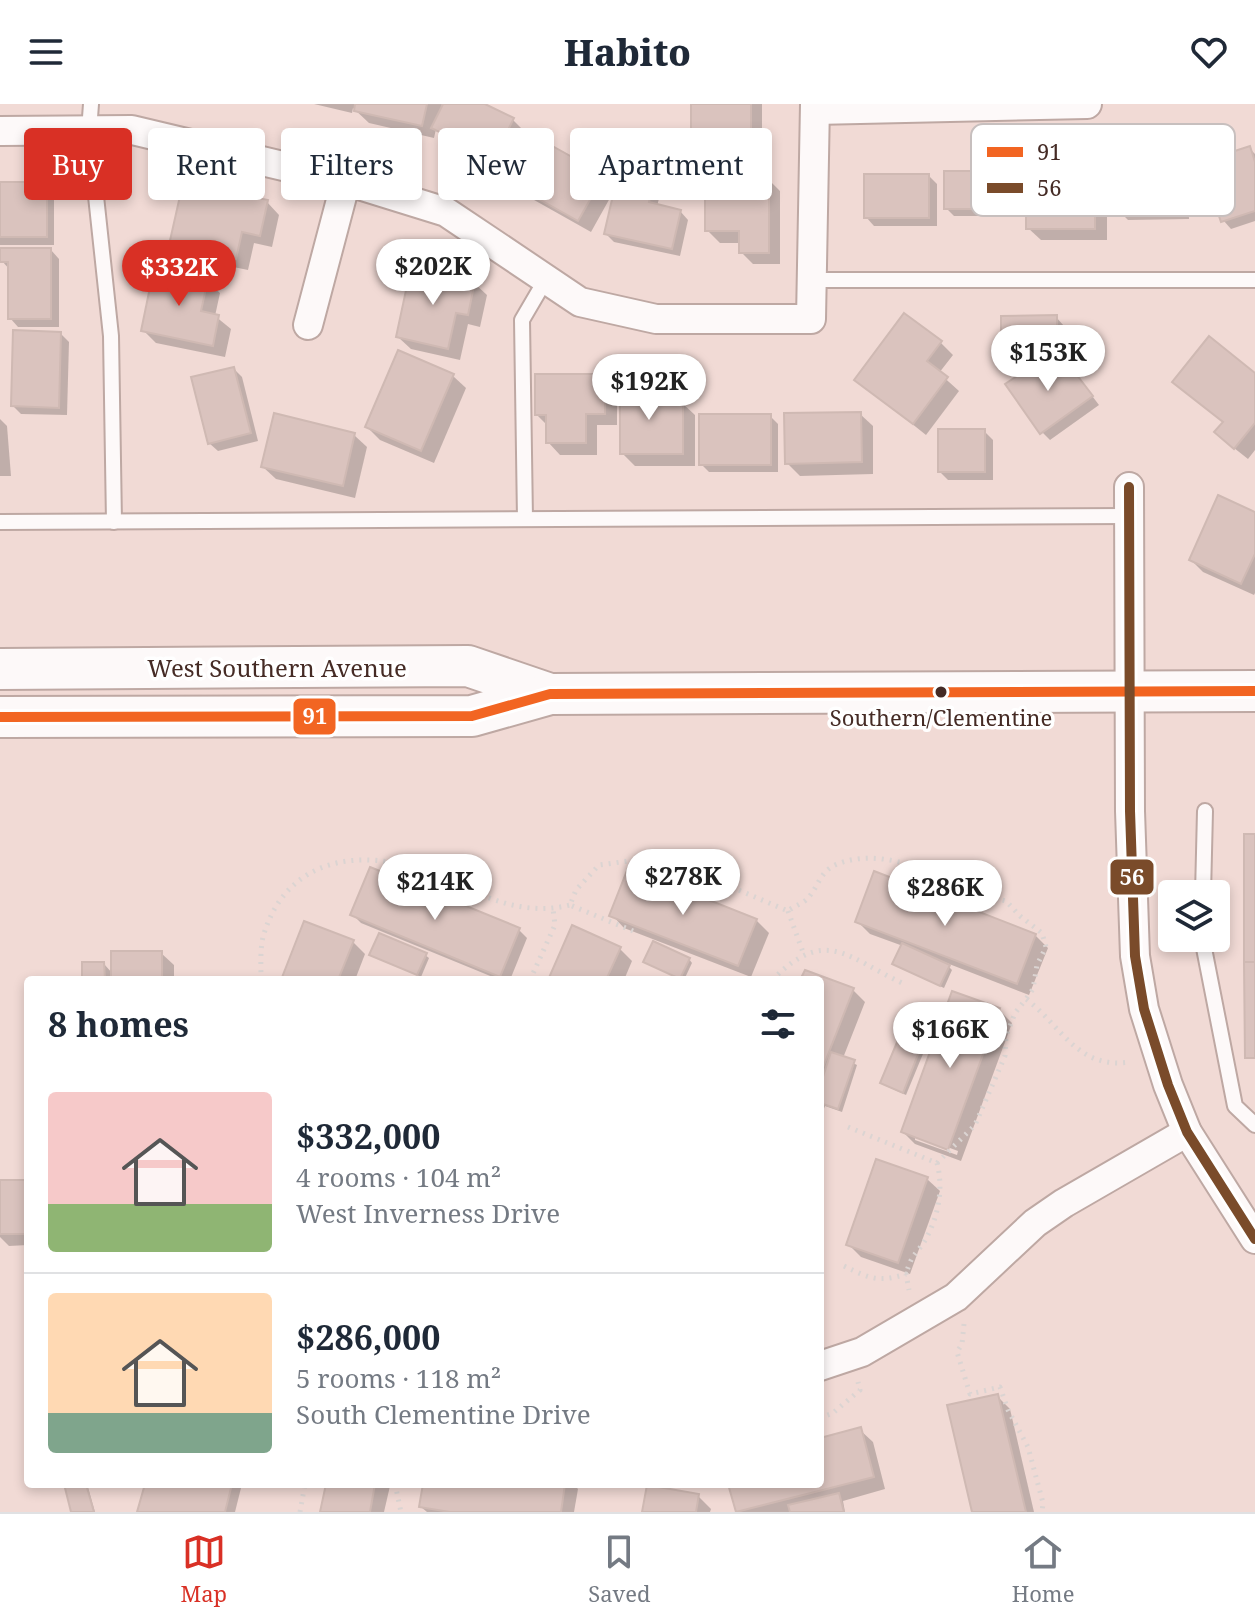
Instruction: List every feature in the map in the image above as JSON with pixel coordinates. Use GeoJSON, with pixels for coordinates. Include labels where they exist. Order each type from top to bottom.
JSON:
{"type":"FeatureCollection","features":[{"type":"Feature","properties":{"kind":"main road","name":"West Southern Avenue"},"geometry":{"type":"LineString","coordinates":[[0,669],[468,666],[550,694]]}},
{"type":"Feature","properties":{"kind":"main road","name":"West Southern Avenue"},"geometry":{"type":"LineString","coordinates":[[0,717],[472,716],[550,694],[1255,691]]}},
{"type":"Feature","properties":{"kind":"street"},"geometry":{"type":"LineString","coordinates":[[407,200],[446,212],[580,302],[656,319],[811,319],[815,107],[1087,104]]}},
{"type":"Feature","properties":{"kind":"street"},"geometry":{"type":"LineString","coordinates":[[0,131],[90,117],[281,166]]}},
{"type":"Feature","properties":{"kind":"street"},"geometry":{"type":"LineString","coordinates":[[308,325],[341,200]]}},
{"type":"Feature","properties":{"kind":"street"},"geometry":{"type":"LineString","coordinates":[[1129,487],[1128,692],[1135,956],[1144,1009],[1168,1085],[1187,1132],[1255,1239]]}},
{"type":"Feature","properties":{"kind":"street"},"geometry":{"type":"LineString","coordinates":[[824,1365],[862,1352],[956,1297],[1035,1223],[1187,1132]]}},
{"type":"Feature","properties":{"kind":"lane"},"geometry":{"type":"LineString","coordinates":[[90,117],[111,336],[114,522]]}},
{"type":"Feature","properties":{"kind":"lane"},"geometry":{"type":"LineString","coordinates":[[525,519],[522,320],[546,279]]}},
{"type":"Feature","properties":{"kind":"lane"},"geometry":{"type":"LineString","coordinates":[[812,280],[1255,280]]}},
{"type":"Feature","properties":{"kind":"lane"},"geometry":{"type":"LineString","coordinates":[[0,522],[1129,516]]}},
{"type":"Feature","properties":{"kind":"lane"},"geometry":{"type":"LineString","coordinates":[[1203,880],[1205,811]]}},
{"type":"Feature","properties":{"kind":"lane"},"geometry":{"type":"LineString","coordinates":[[1205,952],[1235,1106],[1255,1125]]}},
{"type":"Feature","properties":{"kind":"path"},"geometry":{"type":"LineString","coordinates":[[261,976],[263,937],[289,887],[303,876],[327,866],[357,859],[386,861],[413,868],[491,901],[525,909],[553,909],[570,905],[633,931]]}},
{"type":"Feature","properties":{"kind":"path"},"geometry":{"type":"LineString","coordinates":[[788,911],[807,900],[819,878],[833,866],[855,860],[886,859],[1006,901],[1042,933],[1046,947],[1037,965],[1033,989],[1015,1013],[1006,1036],[1005,1056],[975,1125],[937,1163],[939,1206],[923,1242],[911,1255],[906,1274],[909,1290]]}},
{"type":"Feature","properties":{"kind":"path"},"geometry":{"type":"LineString","coordinates":[[570,905],[576,890],[599,865],[636,860],[682,866],[788,911],[804,955]]}},
{"type":"Feature","properties":{"kind":"path"},"geometry":{"type":"LineString","coordinates":[[532,976],[555,925],[553,909]]}},
{"type":"Feature","properties":{"kind":"path"},"geometry":{"type":"LineString","coordinates":[[776,976],[791,961],[816,949],[844,953],[904,984]]}},
{"type":"Feature","properties":{"kind":"path"},"geometry":{"type":"LineString","coordinates":[[1026,999],[1046,1014],[1056,1031],[1078,1050],[1105,1061],[1130,1062]]}},
{"type":"Feature","properties":{"kind":"path"},"geometry":{"type":"LineString","coordinates":[[848,1127],[937,1163]]}},
{"type":"Feature","properties":{"kind":"path"},"geometry":{"type":"LineString","coordinates":[[844,1266],[872,1279],[889,1279],[906,1274]]}},
{"type":"Feature","properties":{"kind":"path"},"geometry":{"type":"LineString","coordinates":[[964,1323],[962,1344],[957,1352],[970,1394],[1000,1387],[1008,1410],[1028,1447],[1043,1503],[1042,1512]]}},
{"type":"Feature","properties":{"kind":"path"},"geometry":{"type":"LineString","coordinates":[[824,1416],[833,1413],[860,1390],[857,1383],[865,1380]]}},
{"type":"Feature","properties":{"kind":"path"},"geometry":{"type":"LineString","coordinates":[[300,1512],[304,1488]]}},
{"type":"Feature","properties":{"kind":"path"},"geometry":{"type":"LineString","coordinates":[[396,1488],[401,1512]]}},
{"type":"Feature","properties":{"kind":"building"},"geometry":{"type":"Polygon","coordinates":[[[355,104],[427,104],[422,126],[354,111],[355,104]]]}},
{"type":"Feature","properties":{"kind":"building"},"geometry":{"type":"Polygon","coordinates":[[[443,104],[485,104],[514,118],[509,128],[438,128],[438,131],[431,128],[443,104]]]}},
{"type":"Feature","properties":{"kind":"building"},"geometry":{"type":"Polygon","coordinates":[[[691,104],[751,104],[751,128],[691,128],[691,104]]]}},
{"type":"Feature","properties":{"kind":"building"},"geometry":{"type":"Polygon","coordinates":[[[1250,146],[1255,162],[1255,211],[1221,222],[1219,216],[1235,216],[1235,151],[1250,146]]]}},
{"type":"Feature","properties":{"kind":"building"},"geometry":{"type":"Polygon","coordinates":[[[554,147],[570,156],[570,200],[590,200],[578,221],[541,200],[554,200],[554,147]]]}},
{"type":"Feature","properties":{"kind":"building"},"geometry":{"type":"Polygon","coordinates":[[[944,171],[971,171],[971,209],[944,209],[944,171]]]}},
{"type":"Feature","properties":{"kind":"building"},"geometry":{"type":"Polygon","coordinates":[[[864,174],[929,174],[929,218],[864,218],[864,174]]]}},
{"type":"Feature","properties":{"kind":"building"},"geometry":{"type":"Polygon","coordinates":[[[0,182],[24,182],[24,200],[47,200],[47,237],[0,237],[0,182]]]}},
{"type":"Feature","properties":{"kind":"building"},"geometry":{"type":"Polygon","coordinates":[[[179,200],[268,200],[260,236],[242,232],[236,259],[169,245],[179,200]]]}},
{"type":"Feature","properties":{"kind":"building"},"geometry":{"type":"Polygon","coordinates":[[[612,200],[649,200],[681,210],[672,249],[604,234],[612,200]]]}},
{"type":"Feature","properties":{"kind":"building"},"geometry":{"type":"Polygon","coordinates":[[[705,200],[769,200],[769,253],[739,253],[739,231],[705,231],[705,200]]]}},
{"type":"Feature","properties":{"kind":"building"},"geometry":{"type":"Polygon","coordinates":[[[1026,216],[1095,216],[1095,229],[1026,229],[1026,216]]]}},
{"type":"Feature","properties":{"kind":"building"},"geometry":{"type":"Polygon","coordinates":[[[0,248],[51,248],[51,319],[8,319],[8,262],[0,262],[0,248]]]}},
{"type":"Feature","properties":{"kind":"building"},"geometry":{"type":"Polygon","coordinates":[[[411,267],[475,281],[468,315],[456,313],[448,349],[396,337],[411,267]]]}},
{"type":"Feature","properties":{"kind":"building"},"geometry":{"type":"Polygon","coordinates":[[[154,268],[208,279],[201,311],[219,315],[213,346],[141,331],[154,268]]]}},
{"type":"Feature","properties":{"kind":"building"},"geometry":{"type":"Polygon","coordinates":[[[904,313],[942,341],[927,361],[948,377],[913,424],[854,380],[904,313]]]}},
{"type":"Feature","properties":{"kind":"building"},"geometry":{"type":"Polygon","coordinates":[[[1057,315],[1057,354],[1001,356],[1001,316],[1057,315]]]}},
{"type":"Feature","properties":{"kind":"building"},"geometry":{"type":"Polygon","coordinates":[[[13,330],[61,332],[59,408],[11,406],[13,330]]]}},
{"type":"Feature","properties":{"kind":"building"},"geometry":{"type":"Polygon","coordinates":[[[1209,336],[1255,373],[1255,423],[1234,449],[1214,432],[1223,422],[1172,382],[1209,336]]]}},
{"type":"Feature","properties":{"kind":"building"},"geometry":{"type":"Polygon","coordinates":[[[398,350],[454,374],[421,451],[365,427],[398,350]]]}},
{"type":"Feature","properties":{"kind":"building"},"geometry":{"type":"Polygon","coordinates":[[[1046,357],[1055,368],[1066,361],[1093,396],[1040,434],[1005,384],[1046,357]]]}},
{"type":"Feature","properties":{"kind":"building"},"geometry":{"type":"Polygon","coordinates":[[[234,367],[251,433],[208,444],[191,377],[234,367]]]}},
{"type":"Feature","properties":{"kind":"building"},"geometry":{"type":"Polygon","coordinates":[[[535,374],[605,374],[605,414],[586,414],[586,443],[546,443],[546,415],[535,415],[535,374]]]}},
{"type":"Feature","properties":{"kind":"building"},"geometry":{"type":"Polygon","coordinates":[[[620,380],[650,380],[650,401],[683,401],[683,454],[620,454],[620,380]]]}},
{"type":"Feature","properties":{"kind":"building"},"geometry":{"type":"Polygon","coordinates":[[[861,412],[862,462],[785,464],[784,413],[861,412]]]}},
{"type":"Feature","properties":{"kind":"building"},"geometry":{"type":"Polygon","coordinates":[[[274,413],[355,433],[343,486],[261,467],[274,413]]]}},
{"type":"Feature","properties":{"kind":"building"},"geometry":{"type":"Polygon","coordinates":[[[699,414],[771,414],[771,465],[699,465],[699,414]]]}},
{"type":"Feature","properties":{"kind":"building"},"geometry":{"type":"Polygon","coordinates":[[[938,429],[985,429],[985,472],[938,472],[938,429]]]}},
{"type":"Feature","properties":{"kind":"building"},"geometry":{"type":"Polygon","coordinates":[[[1218,495],[1255,512],[1255,554],[1241,584],[1189,560],[1218,495]]]}},
{"type":"Feature","properties":{"kind":"building"},"geometry":{"type":"Polygon","coordinates":[[[1244,834],[1255,834],[1255,962],[1244,962],[1244,834]]]}},
{"type":"Feature","properties":{"kind":"building"},"geometry":{"type":"Polygon","coordinates":[[[370,867],[520,928],[500,976],[498,976],[350,915],[370,867]]]}},
{"type":"Feature","properties":{"kind":"building"},"geometry":{"type":"Polygon","coordinates":[[[628,868],[757,919],[738,966],[609,916],[628,868]]]}},
{"type":"Feature","properties":{"kind":"building"},"geometry":{"type":"Polygon","coordinates":[[[874,871],[1036,934],[1017,984],[855,922],[874,871]]]}},
{"type":"Feature","properties":{"kind":"building"},"geometry":{"type":"Polygon","coordinates":[[[304,921],[354,940],[340,976],[283,976],[304,921]]]}},
{"type":"Feature","properties":{"kind":"building"},"geometry":{"type":"Polygon","coordinates":[[[572,925],[621,947],[608,976],[550,976],[572,925]]]}},
{"type":"Feature","properties":{"kind":"building"},"geometry":{"type":"Polygon","coordinates":[[[379,933],[427,953],[417,975],[369,955],[379,933]]]}},
{"type":"Feature","properties":{"kind":"building"},"geometry":{"type":"Polygon","coordinates":[[[653,941],[690,958],[681,976],[673,976],[643,962],[653,941]]]}},
{"type":"Feature","properties":{"kind":"building"},"geometry":{"type":"Polygon","coordinates":[[[902,943],[950,965],[940,986],[892,964],[902,943]]]}},
{"type":"Feature","properties":{"kind":"building"},"geometry":{"type":"Polygon","coordinates":[[[111,951],[162,951],[162,976],[111,976],[111,951]]]}},
{"type":"Feature","properties":{"kind":"building"},"geometry":{"type":"Polygon","coordinates":[[[82,962],[104,962],[105,976],[82,976],[82,962]]]}},
{"type":"Feature","properties":{"kind":"building"},"geometry":{"type":"Polygon","coordinates":[[[1244,962],[1255,962],[1255,1058],[1245,1058],[1244,962]]]}},
{"type":"Feature","properties":{"kind":"building"},"geometry":{"type":"Polygon","coordinates":[[[805,970],[821,976],[802,976],[805,970]]]}},
{"type":"Feature","properties":{"kind":"building"},"geometry":{"type":"Polygon","coordinates":[[[824,977],[854,988],[824,1065],[824,977]]]}},
{"type":"Feature","properties":{"kind":"building"},"geometry":{"type":"Polygon","coordinates":[[[952,991],[1000,1008],[948,1150],[901,1132],[952,991]]]}},
{"type":"Feature","properties":{"kind":"building"},"geometry":{"type":"Polygon","coordinates":[[[900,1035],[922,1044],[903,1093],[880,1083],[900,1035]]]}},
{"type":"Feature","properties":{"kind":"building"},"geometry":{"type":"Polygon","coordinates":[[[831,1052],[855,1060],[838,1109],[824,1104],[824,1074],[831,1052]]]}},
{"type":"Feature","properties":{"kind":"building"},"geometry":{"type":"Polygon","coordinates":[[[876,1159],[928,1177],[898,1263],[846,1245],[876,1159]]]}},
{"type":"Feature","properties":{"kind":"building"},"geometry":{"type":"Polygon","coordinates":[[[0,1180],[24,1180],[24,1234],[0,1234],[0,1180]]]}},
{"type":"Feature","properties":{"kind":"building"},"geometry":{"type":"Polygon","coordinates":[[[998,1394],[1026,1512],[972,1512],[947,1405],[998,1394]]]}},
{"type":"Feature","properties":{"kind":"building"},"geometry":{"type":"Polygon","coordinates":[[[861,1427],[874,1477],[736,1512],[729,1488],[824,1488],[824,1437],[861,1427]]]}},
{"type":"Feature","properties":{"kind":"building"},"geometry":{"type":"Polygon","coordinates":[[[65,1488],[87,1488],[94,1512],[71,1512],[65,1488]]]}},
{"type":"Feature","properties":{"kind":"building"},"geometry":{"type":"Polygon","coordinates":[[[144,1488],[231,1488],[225,1512],[137,1512],[144,1488]]]}},
{"type":"Feature","properties":{"kind":"building"},"geometry":{"type":"Polygon","coordinates":[[[325,1488],[374,1488],[370,1512],[320,1512],[325,1488]]]}},
{"type":"Feature","properties":{"kind":"building"},"geometry":{"type":"Polygon","coordinates":[[[422,1488],[564,1488],[561,1512],[450,1512],[419,1507],[422,1488]]]}},
{"type":"Feature","properties":{"kind":"building"},"geometry":{"type":"Polygon","coordinates":[[[646,1488],[699,1494],[696,1512],[642,1512],[646,1488]]]}},
{"type":"Feature","properties":{"kind":"building"},"geometry":{"type":"Polygon","coordinates":[[[839,1493],[844,1512],[790,1512],[788,1505],[839,1493]]]}},
{"type":"Feature","properties":{"kind":"transit line","name":"56"},"geometry":{"type":"LineString","coordinates":[[1129,487],[1130,811],[1135,956],[1144,1009],[1168,1085],[1187,1132],[1255,1239]]}},
{"type":"Feature","properties":{"kind":"transit line","name":"91"},"geometry":{"type":"LineString","coordinates":[[0,717],[472,716],[550,694],[1255,691]]}},
{"type":"Feature","properties":{"kind":"place","name":"Southern/Clementine"},"geometry":{"type":"Point","coordinates":[941,692]}}]}
